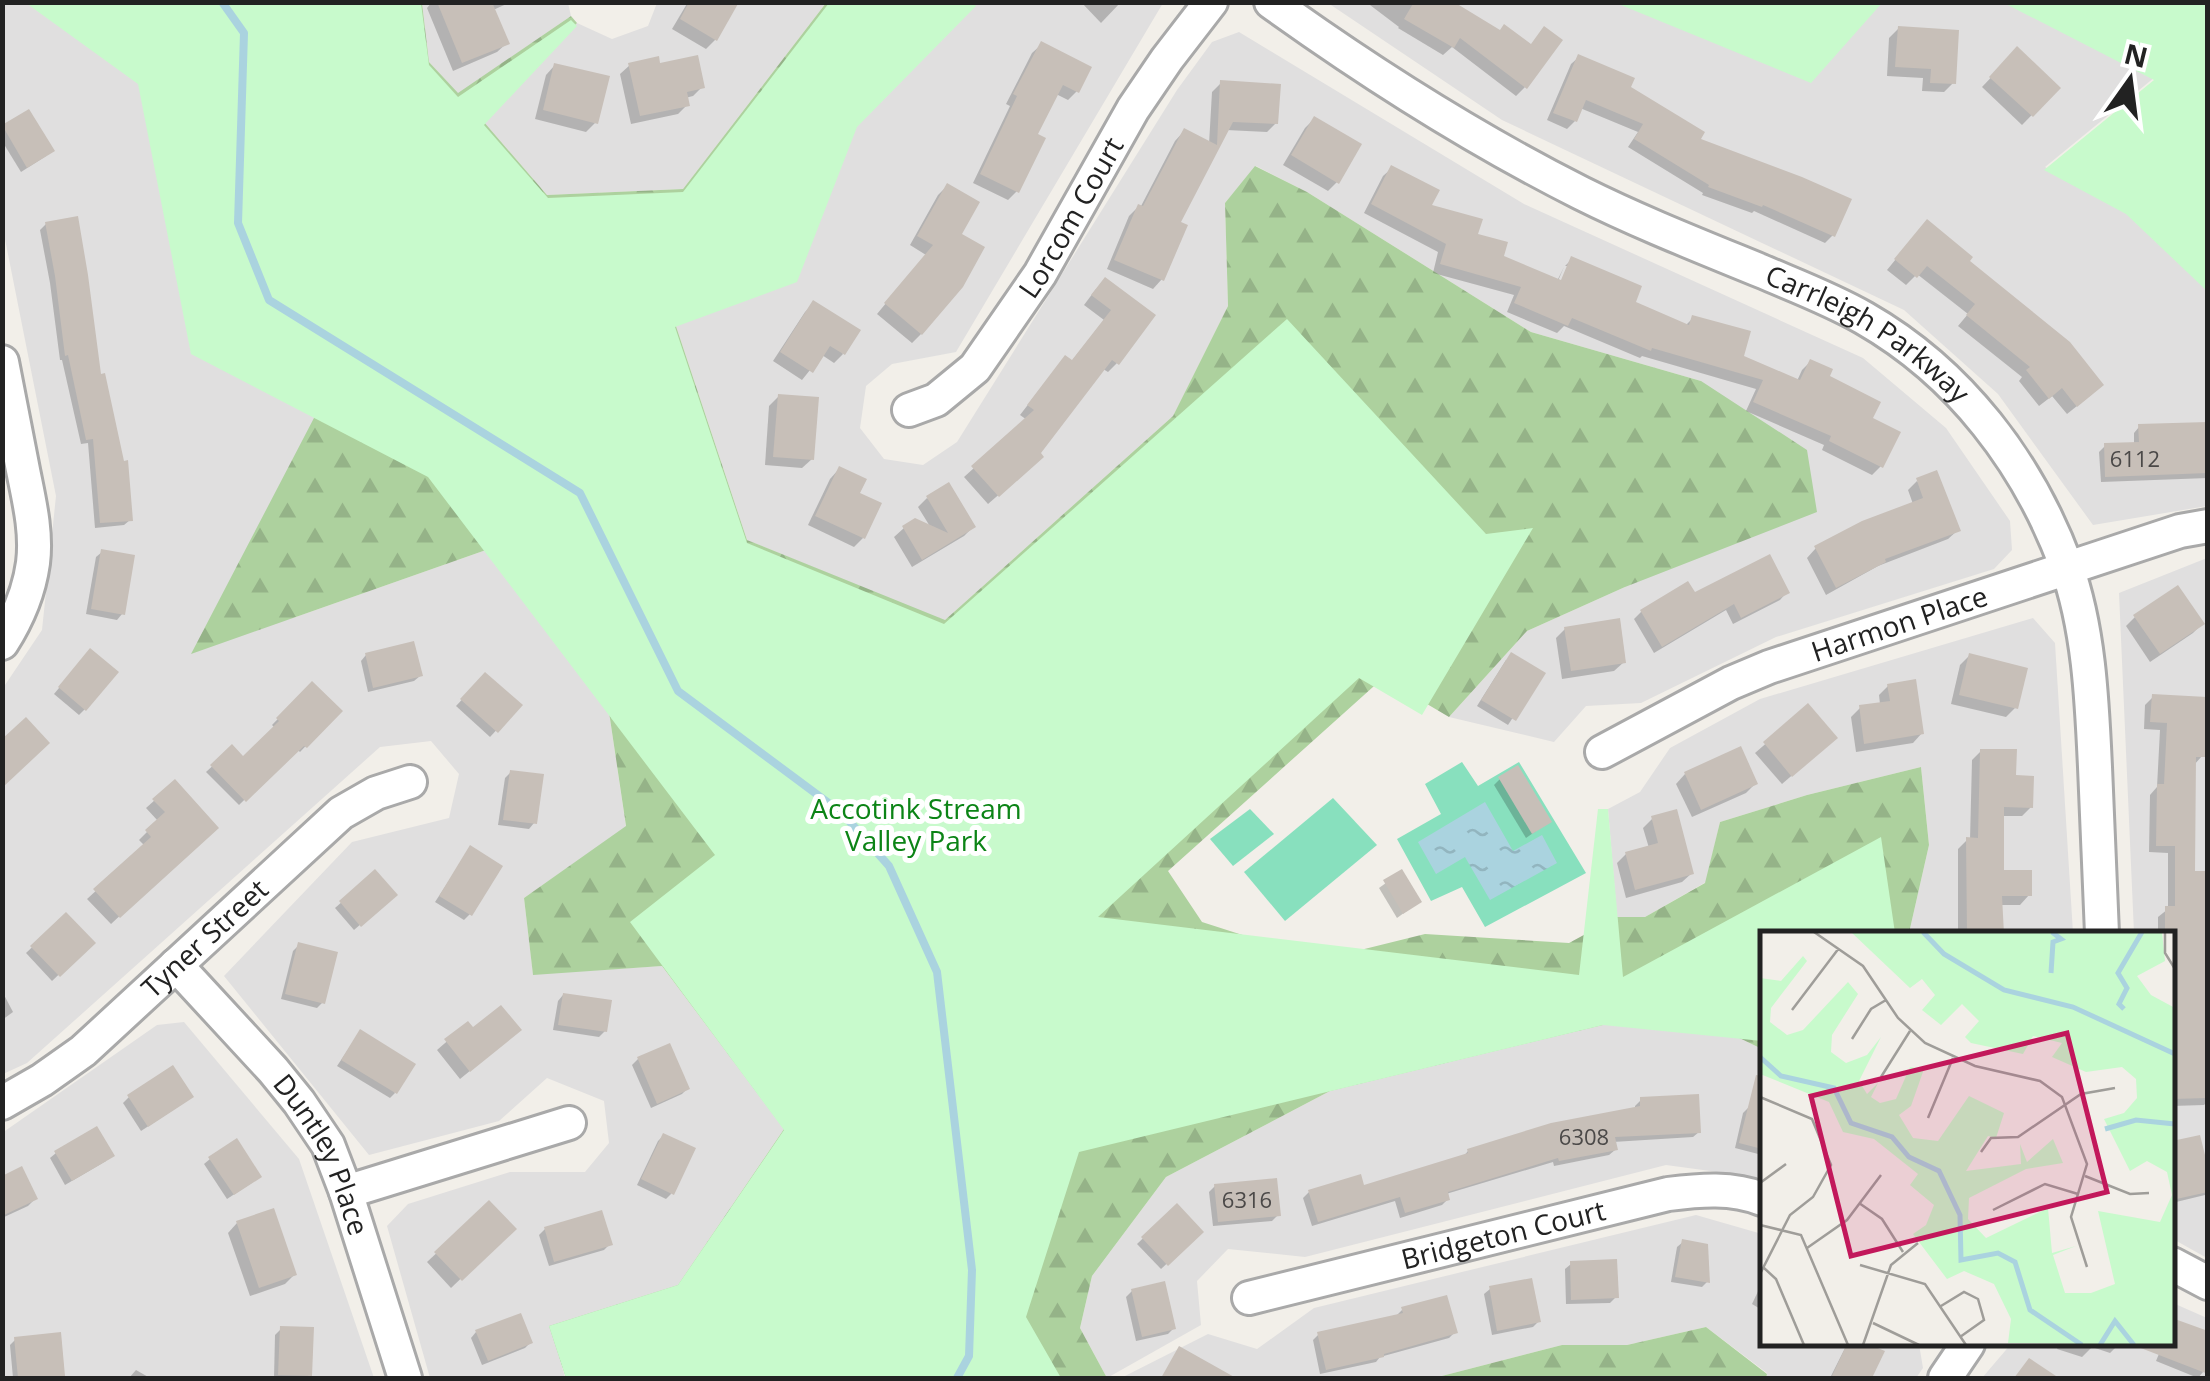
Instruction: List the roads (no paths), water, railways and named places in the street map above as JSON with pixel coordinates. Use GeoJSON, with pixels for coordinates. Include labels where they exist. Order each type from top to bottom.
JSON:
{"type":"FeatureCollection","features":[{"type":"Feature","properties":{"kind":"street","name":"Lorcom Court"},"geometry":{"type":"LineString","coordinates":[[908,410],[936,400],[975,368],[1040,274],[1133,109],[1211,2]]}},
{"type":"Feature","properties":{"kind":"street","name":"Carrleigh Parkway"},"geometry":{"type":"LineString","coordinates":[[1271,2],[1394,88],[1520,162],[1670,234],[1824,298],[1895,337],[1948,381],[2002,442],[2025,476],[2068,568],[2091,694],[2102,931]]}},
{"type":"Feature","properties":{"kind":"street"},"geometry":{"type":"LineString","coordinates":[[2,362],[34,548],[25,600],[2,643]]}},
{"type":"Feature","properties":{"kind":"street","name":"Harmon Place"},"geometry":{"type":"LineString","coordinates":[[1602,752],[1769,667],[2180,531],[2208,526]]}},
{"type":"Feature","properties":{"kind":"street","name":"Tyner Street"},"geometry":{"type":"LineString","coordinates":[[2,1102],[83,1051],[341,813],[376,793],[410,782]]}},
{"type":"Feature","properties":{"kind":"street","name":"Duntley Place"},"geometry":{"type":"LineString","coordinates":[[176,965],[299,1102],[328,1146],[405,1378]]}},
{"type":"Feature","properties":{"kind":"street"},"geometry":{"type":"LineString","coordinates":[[346,1192],[569,1123]]}},
{"type":"Feature","properties":{"kind":"street","name":"Bridgeton Court"},"geometry":{"type":"LineString","coordinates":[[1248,1298],[1668,1194],[1729,1190],[1760,1198]]}},
{"type":"Feature","properties":{"kind":"street"},"geometry":{"type":"LineString","coordinates":[[2175,1266],[2208,1283]]}},
{"type":"Feature","properties":{"kind":"street"},"geometry":{"type":"LineString","coordinates":[[1945,1378],[1967,1346]]}},
{"type":"Feature","properties":{"kind":"water"},"geometry":{"type":"Polygon","coordinates":[[[1485,802],[1513,851],[1542,835],[1557,863],[1490,900],[1465,857],[1436,874],[1418,842],[1485,802]]]}},
{"type":"Feature","properties":{"kind":"waterway"},"geometry":{"type":"LineString","coordinates":[[222,2],[244,33],[238,223],[269,300],[580,493],[678,691],[842,813],[889,866],[937,972],[972,1270],[969,1356],[957,1378]]}},
{"type":"Feature","properties":{"kind":"park label","name":"Accotink Stream Valley Park"},"geometry":{"type":"Point","coordinates":[916,825]}}]}
